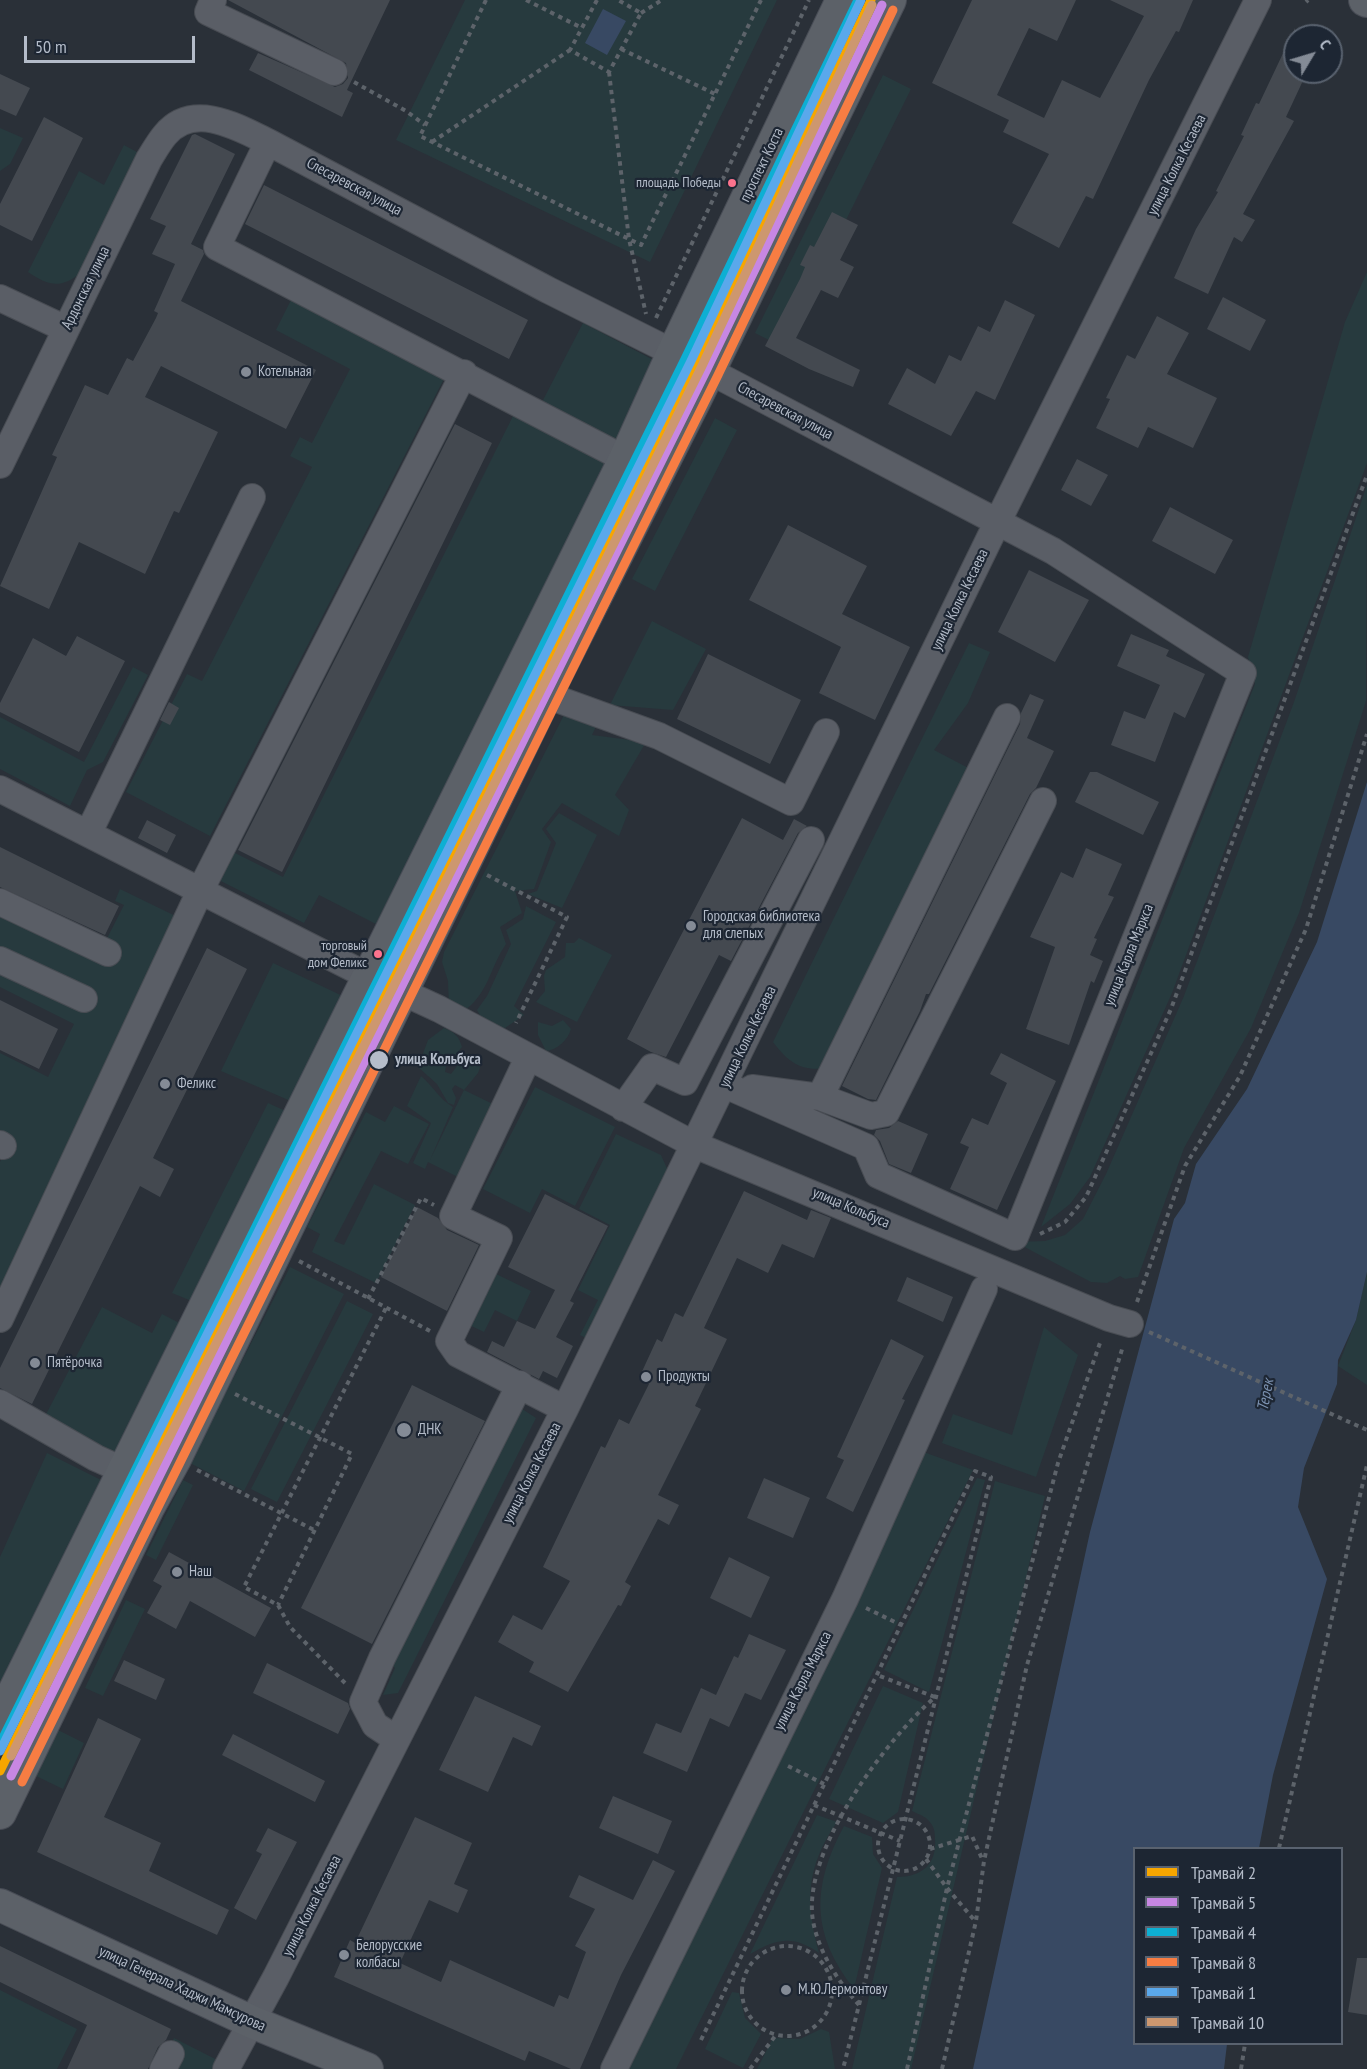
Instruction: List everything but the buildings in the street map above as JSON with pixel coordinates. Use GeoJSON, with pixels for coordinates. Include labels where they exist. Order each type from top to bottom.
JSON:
{"type":"FeatureCollection","features":[{"type":"Feature","properties":{"kind":"main road","name":"проспект Коста"},"geometry":{"type":"LineString","coordinates":[[0,1720],[625,459],[673,352],[842,0]]}},
{"type":"Feature","properties":{"kind":"main road"},"geometry":{"type":"LineString","coordinates":[[0,1813],[148,1508],[175,1459],[210,1381],[277,1249],[546,695],[709,371],[890,0]]}},
{"type":"Feature","properties":{"kind":"main road","name":"улица Генерала Хаджи Мамсурова"},"geometry":{"type":"LineString","coordinates":[[0,1905],[252,2022],[367,2069]]}},
{"type":"Feature","properties":{"kind":"street"},"geometry":{"type":"LineString","coordinates":[[213,0],[208,12],[334,72]]}},
{"type":"Feature","properties":{"kind":"street","name":"улица Колка Кесаева"},"geometry":{"type":"LineString","coordinates":[[226,2069],[565,1409],[998,523],[1258,0]]}},
{"type":"Feature","properties":{"kind":"street","name":"Слесаревская улица"},"geometry":{"type":"LineString","coordinates":[[185,121],[206,117],[227,121],[548,290],[673,352],[1053,551],[1243,673]]}},
{"type":"Feature","properties":{"kind":"street","name":"Ардонская улица"},"geometry":{"type":"LineString","coordinates":[[0,465],[149,159],[166,134],[185,121]]}},
{"type":"Feature","properties":{"kind":"street"},"geometry":{"type":"LineString","coordinates":[[268,142],[218,247],[464,373],[625,459]]}},
{"type":"Feature","properties":{"kind":"street"},"geometry":{"type":"LineString","coordinates":[[0,298],[66,329]]}},
{"type":"Feature","properties":{"kind":"street"},"geometry":{"type":"LineString","coordinates":[[0,1319],[201,889],[464,373]]}},
{"type":"Feature","properties":{"kind":"street"},"geometry":{"type":"LineString","coordinates":[[89,832],[252,497]]}},
{"type":"Feature","properties":{"kind":"street","name":"улица Карла Маркса"},"geometry":{"type":"LineString","coordinates":[[1015,1237],[1243,673]]}},
{"type":"Feature","properties":{"kind":"street"},"geometry":{"type":"LineString","coordinates":[[546,695],[659,736],[791,802],[826,732]]}},
{"type":"Feature","properties":{"kind":"street"},"geometry":{"type":"LineString","coordinates":[[820,1097],[1007,717]]}},
{"type":"Feature","properties":{"kind":"street","name":"улица Кольбуса"},"geometry":{"type":"LineString","coordinates":[[0,789],[89,832],[370,977],[403,991],[694,1145],[1119,1321]]}},
{"type":"Feature","properties":{"kind":"street"},"geometry":{"type":"LineString","coordinates":[[725,1085],[820,1097],[871,1116],[886,1113],[1043,801]]}},
{"type":"Feature","properties":{"kind":"street"},"geometry":{"type":"LineString","coordinates":[[623,1108],[652,1067],[685,1082],[811,840]]}},
{"type":"Feature","properties":{"kind":"street"},"geometry":{"type":"LineString","coordinates":[[0,902],[108,954]]}},
{"type":"Feature","properties":{"kind":"street"},"geometry":{"type":"LineString","coordinates":[[0,960],[84,999]]}},
{"type":"Feature","properties":{"kind":"street"},"geometry":{"type":"LineString","coordinates":[[528,1058],[453,1216],[499,1238],[449,1341],[458,1354],[565,1409]]}},
{"type":"Feature","properties":{"kind":"street"},"geometry":{"type":"LineString","coordinates":[[725,1085],[866,1147],[878,1175],[1015,1237]]}},
{"type":"Feature","properties":{"kind":"street","name":"улица Карла Маркса"},"geometry":{"type":"LineString","coordinates":[[614,2069],[766,1755],[845,1599],[984,1289]]}},
{"type":"Feature","properties":{"kind":"street"},"geometry":{"type":"LineString","coordinates":[[396,1738],[375,1725],[363,1702],[382,1658],[520,1384]]}},
{"type":"Feature","properties":{"kind":"street"},"geometry":{"type":"LineString","coordinates":[[0,1403],[96,1458],[125,1471]]}},
{"type":"Feature","properties":{"kind":"path"},"geometry":{"type":"LineString","coordinates":[[486,0],[420,136],[641,245],[761,0]]}},
{"type":"Feature","properties":{"kind":"path"},"geometry":{"type":"LineString","coordinates":[[526,0],[582,28]]}},
{"type":"Feature","properties":{"kind":"path"},"geometry":{"type":"LineString","coordinates":[[432,142],[570,50],[597,0]]}},
{"type":"Feature","properties":{"kind":"path"},"geometry":{"type":"LineString","coordinates":[[618,0],[641,13]]}},
{"type":"Feature","properties":{"kind":"path"},"geometry":{"type":"LineString","coordinates":[[648,318],[629,239],[609,72],[641,13],[662,0]]}},
{"type":"Feature","properties":{"kind":"path"},"geometry":{"type":"LineString","coordinates":[[655,319],[809,0]]}},
{"type":"Feature","properties":{"kind":"path"},"geometry":{"type":"LineString","coordinates":[[621,49],[715,94]]}},
{"type":"Feature","properties":{"kind":"path"},"geometry":{"type":"LineString","coordinates":[[570,50],[609,72]]}},
{"type":"Feature","properties":{"kind":"path"},"geometry":{"type":"LineString","coordinates":[[334,72],[406,111],[425,125]]}},
{"type":"Feature","properties":{"kind":"path"},"geometry":{"type":"LineString","coordinates":[[1015,1237],[1046,1233],[1065,1222],[1086,1197],[1096,1177],[1171,1009],[1367,475]]}},
{"type":"Feature","properties":{"kind":"path"},"geometry":{"type":"LineString","coordinates":[[907,2069],[946,1888],[1058,1464],[1185,1166],[1240,1076],[1306,929],[1367,734]]}},
{"type":"Feature","properties":{"kind":"path"},"geometry":{"type":"LineString","coordinates":[[484,874],[567,917],[513,1029]]}},
{"type":"Feature","properties":{"kind":"path"},"geometry":{"type":"LineString","coordinates":[[368,1299],[421,1198],[453,1216]]}},
{"type":"Feature","properties":{"kind":"path"},"geometry":{"type":"LineString","coordinates":[[277,1249],[449,1341]]}},
{"type":"Feature","properties":{"kind":"path"},"geometry":{"type":"LineString","coordinates":[[363,1702],[290,1627],[278,1605],[244,1587],[386,1308]]}},
{"type":"Feature","properties":{"kind":"path"},"geometry":{"type":"LineString","coordinates":[[1119,1321],[1367,1430]]}},
{"type":"Feature","properties":{"kind":"path"},"geometry":{"type":"LineString","coordinates":[[942,2069],[976,1921],[984,1861],[1027,1665],[1119,1321]]}},
{"type":"Feature","properties":{"kind":"path"},"geometry":{"type":"LineString","coordinates":[[210,1381],[352,1454],[278,1605]]}},
{"type":"Feature","properties":{"kind":"path"},"geometry":{"type":"LineString","coordinates":[[175,1459],[314,1530]]}},
{"type":"Feature","properties":{"kind":"path"},"geometry":{"type":"LineString","coordinates":[[1279,1847],[1367,1465]]}},
{"type":"Feature","properties":{"kind":"path"},"geometry":{"type":"LineString","coordinates":[[701,2040],[975,1472],[991,1477],[843,2069]]}},
{"type":"Feature","properties":{"kind":"path"},"geometry":{"type":"LineString","coordinates":[[845,1599],[901,1624]]}},
{"type":"Feature","properties":{"kind":"path"},"geometry":{"type":"LineString","coordinates":[[877,1675],[935,1697]]}},
{"type":"Feature","properties":{"kind":"path"},"geometry":{"type":"LineString","coordinates":[[859,2006],[826,1963],[798,1947],[782,1946],[767,1950],[754,1959],[745,1972],[742,1988],[743,2003],[750,2018],[762,2029],[776,2035],[792,2036],[807,2032],[820,2022],[829,2010],[832,1994],[831,1978],[826,1963],[813,1920],[812,1897],[819,1867],[843,1816],[887,1745],[908,1721],[935,1697]]}},
{"type":"Feature","properties":{"kind":"path"},"geometry":{"type":"LineString","coordinates":[[766,1755],[824,1784]]}},
{"type":"Feature","properties":{"kind":"path"},"geometry":{"type":"LineString","coordinates":[[814,1804],[900,1841]]}},
{"type":"Feature","properties":{"kind":"path"},"geometry":{"type":"LineString","coordinates":[[906,1819],[914,1820],[927,1832],[930,1849],[922,1864],[908,1870],[893,1868],[881,1857],[879,1849],[881,1833],[891,1822],[906,1819]]}},
{"type":"Feature","properties":{"kind":"path"},"geometry":{"type":"LineString","coordinates":[[930,1849],[972,1836],[984,1861]]}},
{"type":"Feature","properties":{"kind":"path"},"geometry":{"type":"LineString","coordinates":[[926,1859],[946,1888],[976,1921]]}},
{"type":"Feature","properties":{"kind":"path"},"geometry":{"type":"LineString","coordinates":[[750,2069],[776,2035]]}},
{"type":"Feature","properties":{"kind":"path"},"geometry":{"type":"LineString","coordinates":[[1241,2069],[1245,2045]]}},
{"type":"Feature","properties":{"kind":"green space","name":"площадь Победы"},"geometry":{"type":"Polygon","coordinates":[[[465,0],[777,0],[650,262],[396,140],[465,0]]]}},
{"type":"Feature","properties":{"kind":"green space"},"geometry":{"type":"Polygon","coordinates":[[[883,75],[911,89],[783,347],[755,333],[883,75]]]}},
{"type":"Feature","properties":{"kind":"green space"},"geometry":{"type":"Polygon","coordinates":[[[0,128],[23,138],[10,164],[0,171],[0,128]]]}},
{"type":"Feature","properties":{"kind":"green space"},"geometry":{"type":"Polygon","coordinates":[[[124,145],[146,157],[81,273],[67,282],[54,284],[28,272],[79,171],[104,185],[124,145]]]}},
{"type":"Feature","properties":{"kind":"green space"},"geometry":{"type":"Polygon","coordinates":[[[1367,272],[1367,463],[1172,993],[1090,1177],[1070,1204],[1041,1227],[1255,684],[1248,657],[1345,322],[1367,272]]]}},
{"type":"Feature","properties":{"kind":"green space"},"geometry":{"type":"Polygon","coordinates":[[[298,286],[451,365],[210,836],[126,792],[187,674],[202,681],[312,467],[290,456],[300,437],[312,443],[350,369],[276,330],[298,286]]]}},
{"type":"Feature","properties":{"kind":"green space"},"geometry":{"type":"Polygon","coordinates":[[[583,323],[665,366],[625,445],[542,402],[583,323]]]}},
{"type":"Feature","properties":{"kind":"green space"},"geometry":{"type":"Polygon","coordinates":[[[523,396],[617,443],[376,924],[319,895],[304,923],[199,870],[231,851],[283,877],[523,396]]]}},
{"type":"Feature","properties":{"kind":"green space"},"geometry":{"type":"Polygon","coordinates":[[[715,418],[737,430],[655,591],[632,579],[715,418]]]}},
{"type":"Feature","properties":{"kind":"green space"},"geometry":{"type":"Polygon","coordinates":[[[1367,485],[1366,701],[1299,913],[1251,1028],[1184,1148],[1138,1277],[1125,1279],[1120,1276],[1107,1283],[1091,1282],[1015,1242],[1045,1241],[1065,1235],[1083,1219],[1106,1174],[1184,996],[1294,702],[1367,485]]]}},
{"type":"Feature","properties":{"kind":"green space"},"geometry":{"type":"Polygon","coordinates":[[[652,621],[706,649],[673,710],[610,705],[652,621]]]}},
{"type":"Feature","properties":{"kind":"green space"},"geometry":{"type":"Polygon","coordinates":[[[969,643],[990,652],[968,703],[934,750],[976,772],[826,1068],[802,1067],[789,1060],[773,1042],[969,643]]]}},
{"type":"Feature","properties":{"kind":"green space"},"geometry":{"type":"Polygon","coordinates":[[[133,667],[148,675],[103,762],[87,770],[70,806],[0,769],[0,717],[84,762],[133,667]]]}},
{"type":"Feature","properties":{"kind":"green space"},"geometry":{"type":"Polygon","coordinates":[[[570,703],[604,710],[592,735],[646,742],[615,795],[629,810],[619,836],[562,803],[542,829],[551,842],[534,889],[515,891],[522,913],[500,927],[506,944],[478,998],[462,1012],[449,1005],[448,981],[442,962],[444,952],[570,703]]]}},
{"type":"Feature","properties":{"kind":"green space"},"geometry":{"type":"Polygon","coordinates":[[[559,813],[597,835],[562,908],[528,894],[537,891],[556,843],[546,829],[559,813]]]}},
{"type":"Feature","properties":{"kind":"green space"},"geometry":{"type":"Polygon","coordinates":[[[120,889],[196,926],[0,1322],[0,1162],[11,1140],[0,1135],[0,1053],[48,1077],[74,1024],[0,987],[0,910],[97,958],[124,905],[115,901],[120,889]]]}},
{"type":"Feature","properties":{"kind":"green space"},"geometry":{"type":"Polygon","coordinates":[[[526,906],[556,922],[514,1006],[524,1015],[505,1028],[492,1028],[483,1021],[477,1010],[487,996],[511,944],[506,930],[523,919],[526,906]]]}},
{"type":"Feature","properties":{"kind":"green space"},"geometry":{"type":"Polygon","coordinates":[[[579,938],[612,955],[577,1022],[536,1002],[545,991],[546,970],[565,957],[566,943],[574,943],[579,938]]]}},
{"type":"Feature","properties":{"kind":"green space"},"geometry":{"type":"Polygon","coordinates":[[[273,963],[351,1000],[300,1105],[221,1071],[273,963]]]}},
{"type":"Feature","properties":{"kind":"green space"},"geometry":{"type":"Polygon","coordinates":[[[563,1020],[571,1029],[570,1033],[565,1041],[546,1051],[538,1035],[538,1022],[552,1026],[563,1020]]]}},
{"type":"Feature","properties":{"kind":"green space"},"geometry":{"type":"Polygon","coordinates":[[[444,1028],[456,1035],[462,1047],[446,1066],[445,1072],[451,1074],[467,1053],[481,1064],[478,1073],[464,1090],[455,1085],[452,1089],[456,1098],[454,1105],[448,1103],[437,1084],[418,1067],[428,1040],[444,1028]]]}},
{"type":"Feature","properties":{"kind":"green space"},"geometry":{"type":"Polygon","coordinates":[[[421,1076],[453,1107],[430,1160],[464,1090],[499,1107],[464,1180],[428,1162],[425,1169],[413,1163],[431,1123],[407,1106],[421,1076]]]}},
{"type":"Feature","properties":{"kind":"green space"},"geometry":{"type":"Polygon","coordinates":[[[535,1087],[615,1127],[575,1206],[542,1189],[530,1213],[483,1189],[535,1087]]]}},
{"type":"Feature","properties":{"kind":"green space"},"geometry":{"type":"Polygon","coordinates":[[[268,1103],[292,1114],[199,1304],[172,1293],[268,1103]]]}},
{"type":"Feature","properties":{"kind":"green space"},"geometry":{"type":"Polygon","coordinates":[[[394,1106],[429,1124],[408,1164],[381,1151],[334,1241],[344,1245],[374,1184],[415,1205],[376,1283],[312,1252],[320,1234],[307,1227],[366,1112],[385,1122],[394,1106]]]}},
{"type":"Feature","properties":{"kind":"green space"},"geometry":{"type":"Polygon","coordinates":[[[616,1134],[661,1155],[669,1173],[588,1339],[580,1335],[598,1300],[578,1290],[610,1225],[579,1209],[616,1134]]]}},
{"type":"Feature","properties":{"kind":"green space"},"geometry":{"type":"Polygon","coordinates":[[[290,1267],[344,1294],[244,1491],[190,1463],[290,1267]]]}},
{"type":"Feature","properties":{"kind":"green space"},"geometry":{"type":"Polygon","coordinates":[[[486,1269],[531,1291],[517,1321],[495,1310],[484,1332],[461,1321],[486,1269]]]}},
{"type":"Feature","properties":{"kind":"green space"},"geometry":{"type":"Polygon","coordinates":[[[1367,1272],[1367,1385],[1338,1366],[1356,1320],[1367,1272]]]}},
{"type":"Feature","properties":{"kind":"green space"},"geometry":{"type":"Polygon","coordinates":[[[347,1301],[373,1314],[277,1502],[251,1489],[347,1301]]]}},
{"type":"Feature","properties":{"kind":"green space"},"geometry":{"type":"Polygon","coordinates":[[[102,1307],[152,1333],[162,1314],[187,1327],[119,1461],[42,1422],[102,1307]]]}},
{"type":"Feature","properties":{"kind":"green space"},"geometry":{"type":"Polygon","coordinates":[[[1044,1327],[1078,1355],[1036,1477],[942,1443],[953,1414],[1012,1435],[1044,1327]]]}},
{"type":"Feature","properties":{"kind":"green space"},"geometry":{"type":"Polygon","coordinates":[[[516,1405],[536,1418],[398,1693],[383,1695],[395,1668],[387,1658],[516,1405]]]}},
{"type":"Feature","properties":{"kind":"green space"},"geometry":{"type":"Polygon","coordinates":[[[921,1451],[973,1470],[676,2069],[623,2069],[921,1451]]]}},
{"type":"Feature","properties":{"kind":"green space"},"geometry":{"type":"Polygon","coordinates":[[[47,1453],[109,1484],[0,1693],[0,1557],[47,1453]]]}},
{"type":"Feature","properties":{"kind":"green space"},"geometry":{"type":"Polygon","coordinates":[[[977,1478],[985,1480],[929,1692],[884,1670],[977,1478]]]}},
{"type":"Feature","properties":{"kind":"green space"},"geometry":{"type":"Polygon","coordinates":[[[183,1480],[193,1485],[156,1560],[146,1555],[183,1480]]]}},
{"type":"Feature","properties":{"kind":"green space"},"geometry":{"type":"Polygon","coordinates":[[[995,1481],[1045,1496],[911,2069],[852,2069],[897,1877],[921,1872],[930,1862],[935,1848],[931,1823],[912,1811],[995,1481]]]}},
{"type":"Feature","properties":{"kind":"green space"},"geometry":{"type":"Polygon","coordinates":[[[126,1600],[145,1609],[103,1696],[85,1688],[126,1600]]]}},
{"type":"Feature","properties":{"kind":"green space"},"geometry":{"type":"Polygon","coordinates":[[[883,1686],[923,1703],[898,1812],[883,1823],[829,1799],[883,1686]]]}},
{"type":"Feature","properties":{"kind":"green space"},"geometry":{"type":"Polygon","coordinates":[[[58,1730],[84,1743],[63,1789],[36,1776],[58,1730]]]}},
{"type":"Feature","properties":{"kind":"green space"},"geometry":{"type":"Polygon","coordinates":[[[817,1815],[837,1822],[819,1854],[811,1885],[810,1901],[814,1935],[819,1953],[801,1943],[784,1941],[768,1945],[750,1954],[817,1815]]]}},
{"type":"Feature","properties":{"kind":"green space"},"geometry":{"type":"Polygon","coordinates":[[[844,1826],[872,1837],[873,1854],[882,1868],[854,1989],[830,1949],[823,1929],[820,1910],[821,1890],[826,1869],[844,1826]]]}},
{"type":"Feature","properties":{"kind":"green space"},"geometry":{"type":"Polygon","coordinates":[[[0,1990],[77,2029],[57,2069],[0,2069],[0,1990]]]}},
{"type":"Feature","properties":{"kind":"green space"},"geometry":{"type":"Polygon","coordinates":[[[732,1992],[739,1993],[745,2018],[761,2034],[743,2068],[705,2049],[732,1992]]]}},
{"type":"Feature","properties":{"kind":"green space"},"geometry":{"type":"Polygon","coordinates":[[[821,2029],[829,2032],[835,2069],[757,2069],[773,2038],[800,2039],[821,2029]]]}},
{"type":"Feature","properties":{"kind":"green space"},"geometry":{"type":"Polygon","coordinates":[[[174,2038],[227,2065],[225,2069],[159,2069],[174,2038]]]}},
{"type":"Feature","properties":{"kind":"water"},"geometry":{"type":"Polygon","coordinates":[[[603,9],[626,21],[607,55],[585,43],[603,9]]]}},
{"type":"Feature","properties":{"kind":"water","name":"Терек"},"geometry":{"type":"Polygon","coordinates":[[[1367,782],[1367,1272],[1356,1320],[1338,1360],[1337,1384],[1304,1468],[1298,1507],[1327,1579],[1273,1775],[1259,1847],[1133,1847],[1133,2045],[1227,2045],[1224,2069],[973,2069],[1090,1532],[1174,1219],[1185,1203],[1196,1164],[1247,1089],[1317,942],[1367,782]]]}},
{"type":"Feature","properties":{"kind":"tram line","name":"4"},"geometry":{"type":"LineString","coordinates":[[0,1744],[685,359],[858,0]]}},
{"type":"Feature","properties":{"kind":"tram line","name":"1"},"geometry":{"type":"LineString","coordinates":[[0,1751],[691,361],[861,0]]}},
{"type":"Feature","properties":{"kind":"tram line","name":"2"},"geometry":{"type":"LineString","coordinates":[[0,1771],[696,364],[871,0]]}},
{"type":"Feature","properties":{"kind":"tram line","name":"10"},"geometry":{"type":"LineString","coordinates":[[11,1756],[702,366],[872,5]]}},
{"type":"Feature","properties":{"kind":"tram line","name":"5"},"geometry":{"type":"LineString","coordinates":[[11,1776],[707,369],[882,5]]}},
{"type":"Feature","properties":{"kind":"tram line","name":"8"},"geometry":{"type":"LineString","coordinates":[[22,1782],[718,375],[893,10]]}},
{"type":"Feature","properties":{"kind":"place","name":"площадь Победы"},"geometry":{"type":"Point","coordinates":[732,183]}},
{"type":"Feature","properties":{"kind":"place","name":"Котельная"},"geometry":{"type":"Point","coordinates":[246,372]}},
{"type":"Feature","properties":{"kind":"place","name":"Городская библиотека для слепых"},"geometry":{"type":"Point","coordinates":[691,926]}},
{"type":"Feature","properties":{"kind":"place","name":"торговый дом Феликс"},"geometry":{"type":"Point","coordinates":[378,954]}},
{"type":"Feature","properties":{"kind":"place","name":"улица Кольбуса"},"geometry":{"type":"Point","coordinates":[379,1060]}},
{"type":"Feature","properties":{"kind":"place","name":"Феликс"},"geometry":{"type":"Point","coordinates":[165,1084]}},
{"type":"Feature","properties":{"kind":"place","name":"Пятёрочка"},"geometry":{"type":"Point","coordinates":[35,1363]}},
{"type":"Feature","properties":{"kind":"place","name":"Продукты"},"geometry":{"type":"Point","coordinates":[646,1377]}},
{"type":"Feature","properties":{"kind":"place","name":"ДНК"},"geometry":{"type":"Point","coordinates":[404,1430]}},
{"type":"Feature","properties":{"kind":"place","name":"Наш"},"geometry":{"type":"Point","coordinates":[177,1572]}},
{"type":"Feature","properties":{"kind":"place","name":"Белорусские колбасы"},"geometry":{"type":"Point","coordinates":[344,1955]}},
{"type":"Feature","properties":{"kind":"place","name":"М.Ю.Лермонтову"},"geometry":{"type":"Point","coordinates":[786,1990]}}]}
